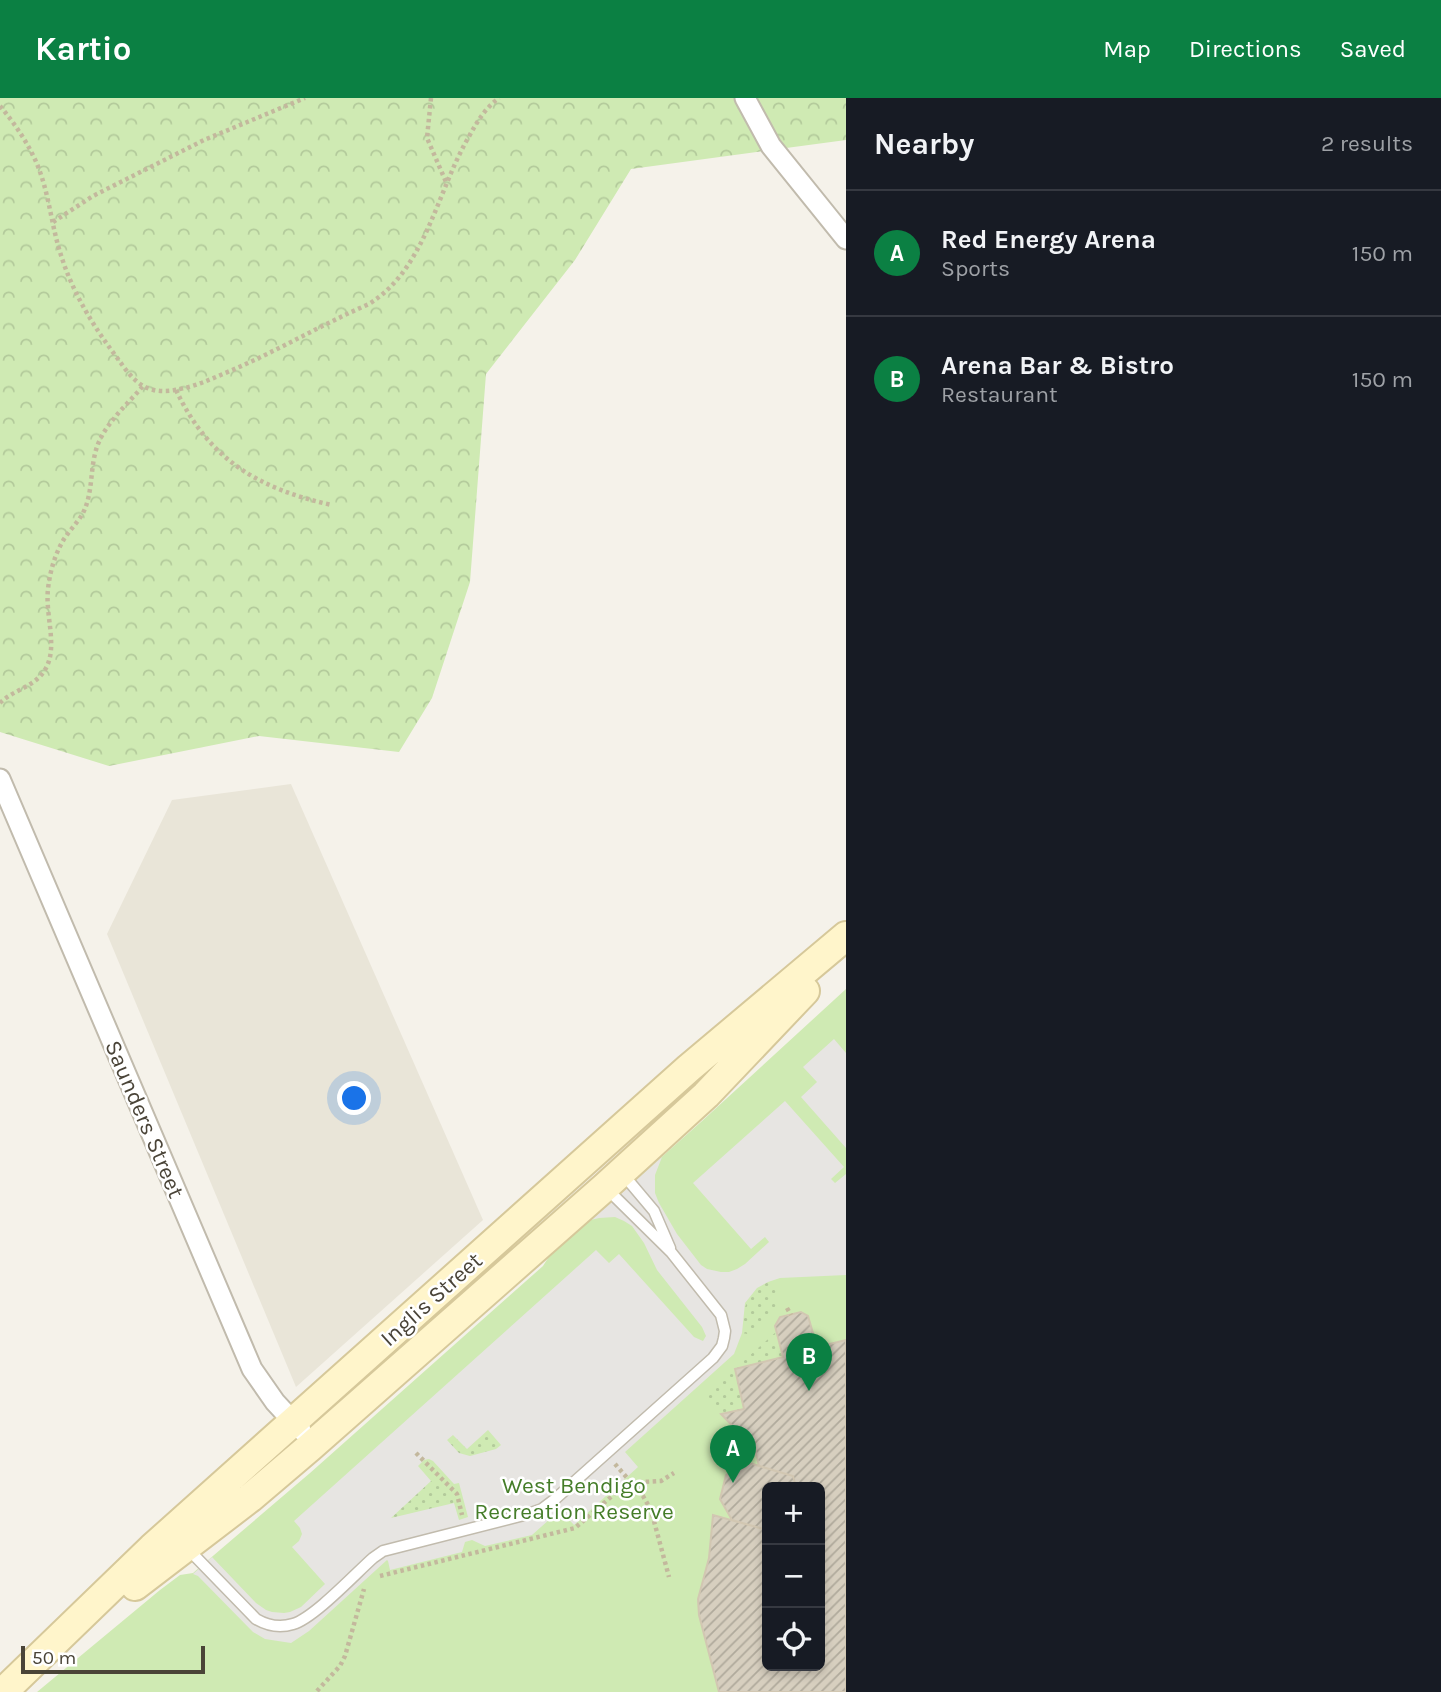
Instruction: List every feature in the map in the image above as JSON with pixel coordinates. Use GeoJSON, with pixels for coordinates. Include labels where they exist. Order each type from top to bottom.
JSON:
{"type":"FeatureCollection","features":[{"type":"Feature","properties":{"kind":"main road","name":"Inglis Street"},"geometry":{"type":"LineString","coordinates":[[25,1672],[152,1548],[689,1069],[846,936]]}},
{"type":"Feature","properties":{"kind":"main road","name":"Inglis Street"},"geometry":{"type":"LineString","coordinates":[[2,1692],[250,1499],[314,1444],[706,1095],[846,948]]}},
{"type":"Feature","properties":{"kind":"main road"},"geometry":{"type":"LineString","coordinates":[[591,1157],[613,1180]]}},
{"type":"Feature","properties":{"kind":"street"},"geometry":{"type":"LineString","coordinates":[[745,98],[771,146],[846,239]]}},
{"type":"Feature","properties":{"kind":"street","name":"Saunders Street"},"geometry":{"type":"LineString","coordinates":[[0,779],[252,1369],[275,1402],[314,1444]]}},
{"type":"Feature","properties":{"kind":"lane"},"geometry":{"type":"LineString","coordinates":[[613,1180],[654,1211],[671,1252]]}},
{"type":"Feature","properties":{"kind":"lane"},"geometry":{"type":"LineString","coordinates":[[186,1547],[256,1619],[270,1626],[294,1624],[308,1616],[377,1554],[536,1512],[554,1500],[713,1358],[722,1346],[725,1331],[721,1315],[613,1180]]}},
{"type":"Feature","properties":{"kind":"path"},"geometry":{"type":"LineString","coordinates":[[52,222],[93,196],[204,140],[305,98]]}},
{"type":"Feature","properties":{"kind":"path"},"geometry":{"type":"LineString","coordinates":[[431,98],[427,138],[446,182]]}},
{"type":"Feature","properties":{"kind":"path"},"geometry":{"type":"LineString","coordinates":[[489,106],[490,98]]}},
{"type":"Feature","properties":{"kind":"path"},"geometry":{"type":"LineString","coordinates":[[0,106],[17,128],[36,162],[45,186],[67,273],[79,301],[115,356],[134,379],[143,386],[166,391],[202,383],[256,360],[384,294],[399,279],[411,261],[462,149],[482,114],[499,98]]}},
{"type":"Feature","properties":{"kind":"path"},"geometry":{"type":"LineString","coordinates":[[0,703],[36,681],[45,671],[51,652],[47,592],[56,554],[88,500],[98,442],[143,386]]}},
{"type":"Feature","properties":{"kind":"path"},"geometry":{"type":"LineString","coordinates":[[176,390],[204,435],[238,467],[259,481],[284,492],[332,505]]}},
{"type":"Feature","properties":{"kind":"path"},"geometry":{"type":"LineString","coordinates":[[787,1308],[790,1315]]}},
{"type":"Feature","properties":{"kind":"path"},"geometry":{"type":"LineString","coordinates":[[416,1453],[457,1494],[463,1519]]}},
{"type":"Feature","properties":{"kind":"path"},"geometry":{"type":"LineString","coordinates":[[605,1453],[648,1504],[654,1516],[670,1577]]}},
{"type":"Feature","properties":{"kind":"path"},"geometry":{"type":"LineString","coordinates":[[374,1577],[575,1528],[615,1493],[642,1482],[661,1481],[674,1473]]}},
{"type":"Feature","properties":{"kind":"path"},"geometry":{"type":"LineString","coordinates":[[317,1691],[340,1666],[345,1656],[367,1583]]}},
{"type":"Feature","properties":{"kind":"shaded area"},"geometry":{"type":"Polygon","coordinates":[[[291,784],[483,1220],[296,1387],[107,934],[172,800],[291,784]]]}},
{"type":"Feature","properties":{"kind":"shaded area"},"geometry":{"type":"Polygon","coordinates":[[[834,1039],[846,1053],[846,1148],[801,1097],[817,1082],[803,1067],[834,1039]]]}},
{"type":"Feature","properties":{"kind":"shaded area"},"geometry":{"type":"Polygon","coordinates":[[[785,1101],[844,1167],[831,1179],[835,1183],[846,1174],[846,1275],[780,1278],[757,1288],[745,1303],[742,1333],[734,1354],[625,1452],[638,1467],[574,1525],[560,1510],[532,1535],[485,1546],[472,1540],[465,1542],[462,1552],[390,1570],[387,1560],[309,1631],[291,1643],[265,1639],[253,1632],[193,1574],[212,1557],[266,1610],[284,1613],[301,1607],[325,1584],[292,1547],[302,1534],[294,1521],[596,1250],[609,1263],[619,1254],[694,1337],[703,1341],[706,1336],[702,1327],[657,1270],[632,1226],[615,1217],[591,1220],[662,1157],[655,1175],[655,1193],[677,1234],[707,1269],[729,1272],[737,1269],[769,1242],[765,1237],[751,1249],[693,1183],[785,1101]],[[488,1430],[467,1449],[453,1435],[447,1440],[459,1453],[470,1456],[501,1445],[488,1430]],[[429,1459],[418,1466],[431,1481],[391,1518],[454,1503],[459,1520],[468,1517],[459,1483],[454,1484],[429,1459]]]}},
{"type":"Feature","properties":{"kind":"green space"},"geometry":{"type":"Polygon","coordinates":[[[0,98],[846,98],[846,140],[631,169],[575,260],[486,374],[470,582],[432,698],[399,752],[259,736],[109,766],[0,732],[0,98]]]}},
{"type":"Feature","properties":{"kind":"green space","name":"West Bendigo Recreation Reserve"},"geometry":{"type":"Polygon","coordinates":[[[846,989],[846,1692],[37,1692],[160,1590],[180,1575],[193,1573],[543,1266],[564,1240],[591,1220],[846,989]]]}},
{"type":"Feature","properties":{"kind":"green space"},"geometry":{"type":"Polygon","coordinates":[[[774,1279],[778,1299],[774,1312],[747,1334],[742,1333],[743,1315],[748,1300],[757,1289],[774,1279]]]}},
{"type":"Feature","properties":{"kind":"green space"},"geometry":{"type":"Polygon","coordinates":[[[776,1332],[783,1357],[735,1369],[744,1409],[721,1414],[704,1396],[776,1332]]]}},
{"type":"Feature","properties":{"kind":"green space"},"geometry":{"type":"Polygon","coordinates":[[[489,1430],[501,1444],[480,1453],[462,1455],[447,1440],[453,1434],[467,1449],[489,1430]]]}},
{"type":"Feature","properties":{"kind":"green space"},"geometry":{"type":"Polygon","coordinates":[[[431,1481],[452,1494],[454,1503],[391,1519],[394,1536],[373,1542],[357,1555],[353,1551],[431,1481]]]}},
{"type":"Feature","properties":{"kind":"building"},"geometry":{"type":"Polygon","coordinates":[[[801,1312],[808,1316],[817,1347],[846,1340],[846,1692],[719,1692],[699,1615],[698,1599],[709,1558],[713,1515],[762,1529],[762,1671],[825,1671],[825,1482],[795,1482],[793,1476],[759,1466],[755,1449],[721,1414],[744,1409],[735,1369],[783,1357],[775,1326],[780,1317],[801,1312]]]}},
{"type":"Feature","properties":{"kind":"building"},"geometry":{"type":"Polygon","coordinates":[[[746,1462],[793,1476],[795,1482],[762,1482],[762,1529],[732,1520],[720,1499],[726,1475],[746,1462]]]}},
{"type":"Feature","properties":{"kind":"place","name":"Arena Bar & Bistro"},"geometry":{"type":"Point","coordinates":[809,1391]}},
{"type":"Feature","properties":{"kind":"place","name":"Red Energy Arena"},"geometry":{"type":"Point","coordinates":[733,1483]}}]}
